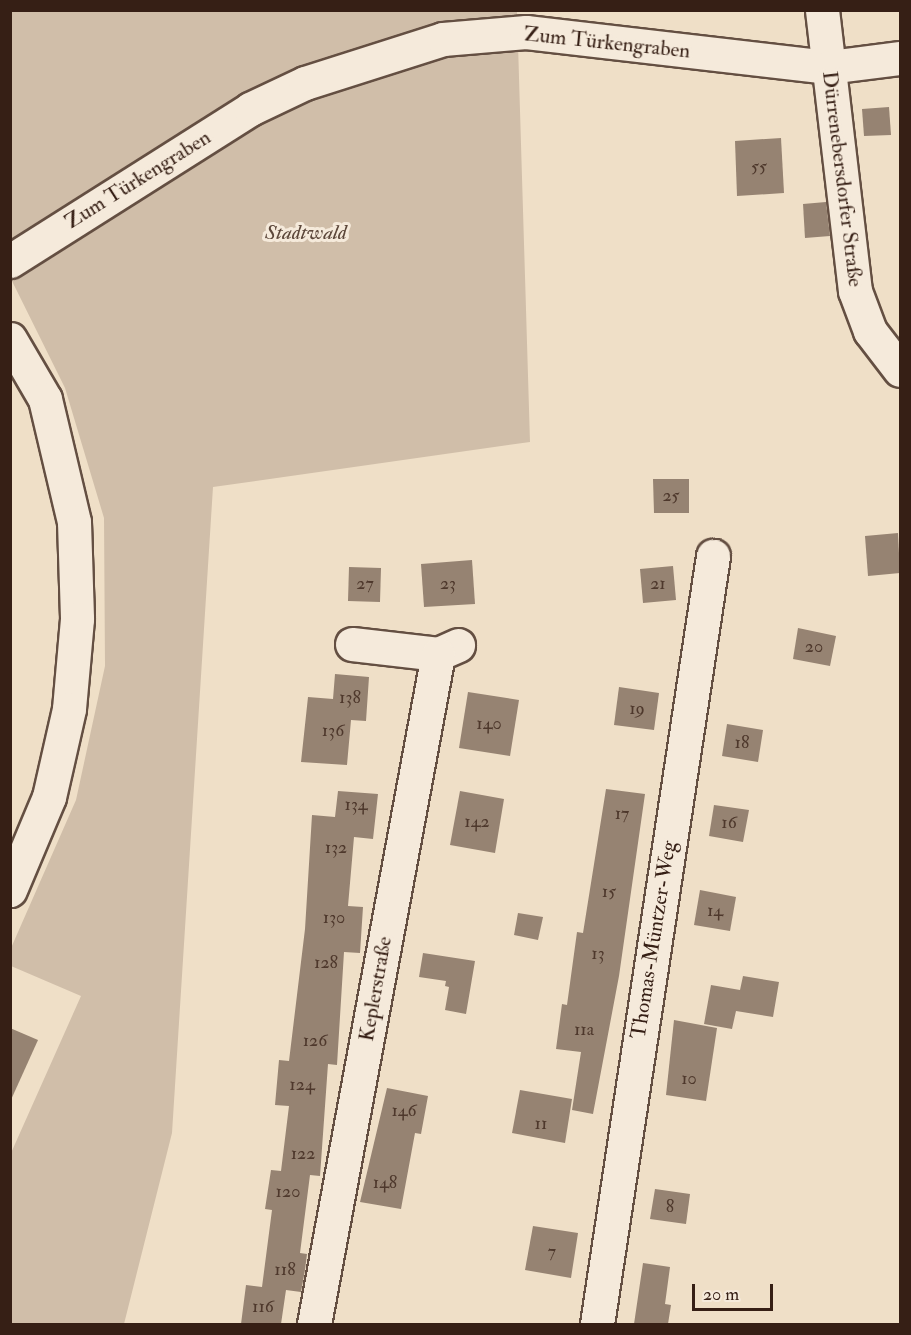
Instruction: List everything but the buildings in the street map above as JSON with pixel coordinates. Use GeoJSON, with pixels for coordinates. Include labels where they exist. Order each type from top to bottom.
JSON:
{"type":"FeatureCollection","features":[{"type":"Feature","properties":{"kind":"street","name":"Dürrenebersdorfer Straße"},"geometry":{"type":"LineString","coordinates":[[822,10],[855,291],[870,331],[900,370]]}},
{"type":"Feature","properties":{"kind":"street","name":"Zum Türkengraben"},"geometry":{"type":"LineString","coordinates":[[10,261],[250,109],[305,82],[443,39],[526,33],[829,67],[900,58]]}},
{"type":"Feature","properties":{"kind":"street"},"geometry":{"type":"LineString","coordinates":[[10,339],[45,399],[74,522],[77,619],[69,709],[49,797],[10,890]]}},
{"type":"Feature","properties":{"kind":"street","name":"Thomas-Müntzer-Weg"},"geometry":{"type":"LineString","coordinates":[[597,1324],[713,556]]}},
{"type":"Feature","properties":{"kind":"street","name":"Keplerstraße"},"geometry":{"type":"LineString","coordinates":[[314,1324],[448,650],[352,644]]}},
{"type":"Feature","properties":{"kind":"green space","name":"Stadtwald"},"geometry":{"type":"Polygon","coordinates":[[[10,11],[517,11],[530,442],[213,487],[172,1133],[124,1324],[11,1324],[11,1153],[81,996],[11,966],[11,948],[76,800],[105,666],[104,518],[65,388],[11,279],[10,11]]]}}]}
